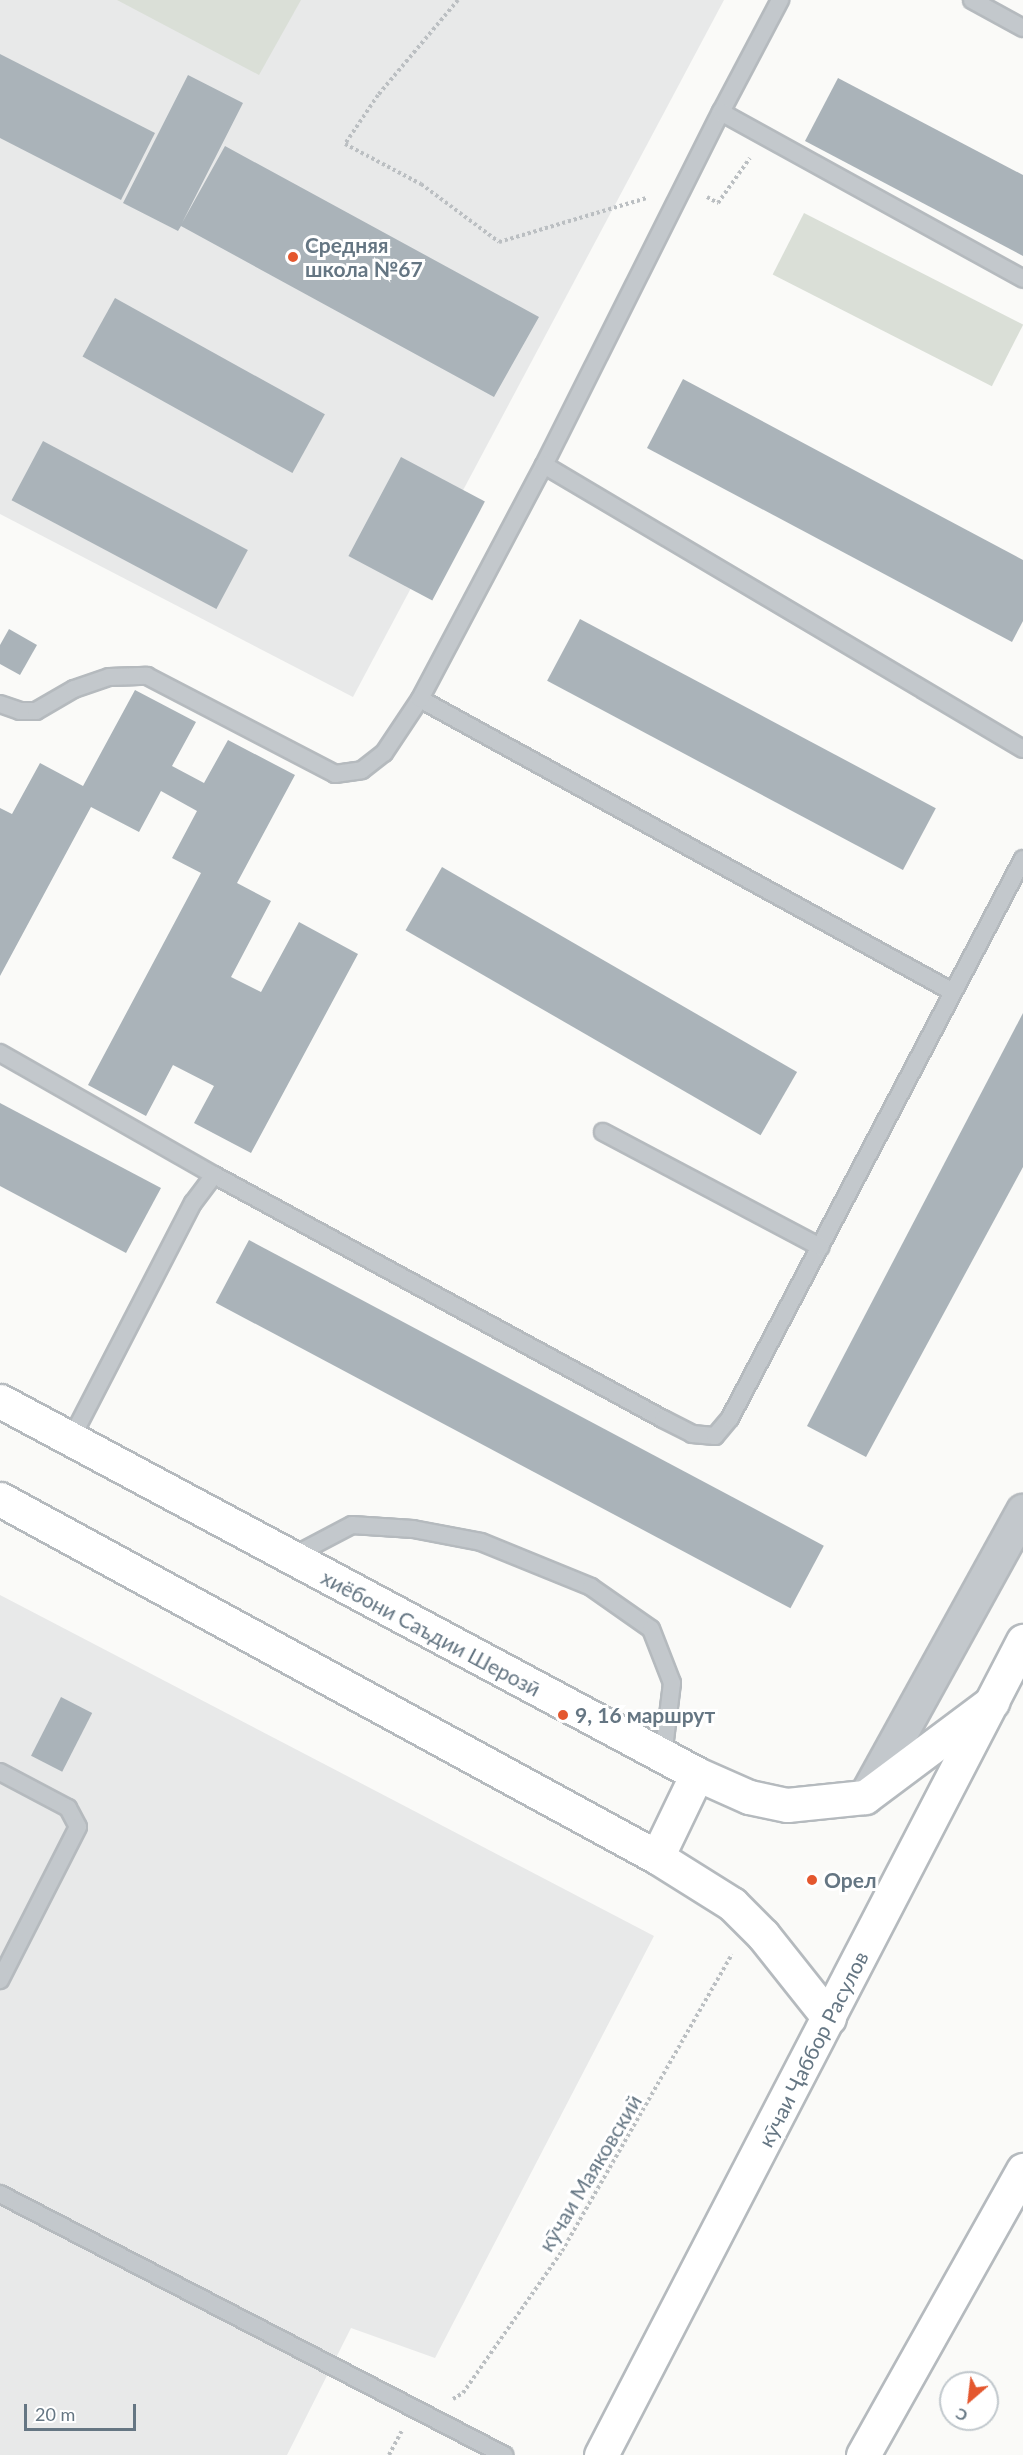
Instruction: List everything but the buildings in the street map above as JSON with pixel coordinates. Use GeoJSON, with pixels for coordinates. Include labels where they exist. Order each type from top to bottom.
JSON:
{"type":"FeatureCollection","features":[{"type":"Feature","properties":{"kind":"main road","name":"хиёбони Саъдии Шерозӣ"},"geometry":{"type":"LineString","coordinates":[[0,1401],[698,1774],[749,1797],[787,1805],[865,1797]]}},
{"type":"Feature","properties":{"kind":"main road"},"geometry":{"type":"LineString","coordinates":[[0,1499],[657,1857],[732,1904],[763,1935],[829,2018]]}},
{"type":"Feature","properties":{"kind":"main road","name":"кӯчаи Ҷаббор Расулов"},"geometry":{"type":"LineString","coordinates":[[601,2455],[1023,1641]]}},
{"type":"Feature","properties":{"kind":"main road"},"geometry":{"type":"LineString","coordinates":[[865,1797],[992,1702]]}},
{"type":"Feature","properties":{"kind":"main road"},"geometry":{"type":"LineString","coordinates":[[657,1857],[698,1774]]}},
{"type":"Feature","properties":{"kind":"main road"},"geometry":{"type":"LineString","coordinates":[[864,2455],[1023,2170]]}},
{"type":"Feature","properties":{"kind":"street"},"geometry":{"type":"LineString","coordinates":[[865,1797],[1023,1511]]}},
{"type":"Feature","properties":{"kind":"lane"},"geometry":{"type":"LineString","coordinates":[[0,704],[20,711],[36,711],[74,689],[110,676],[147,676],[335,774],[362,770],[384,753],[420,699],[544,465],[721,112],[780,0]]}},
{"type":"Feature","properties":{"kind":"lane"},"geometry":{"type":"LineString","coordinates":[[972,0],[1023,28]]}},
{"type":"Feature","properties":{"kind":"lane"},"geometry":{"type":"LineString","coordinates":[[721,112],[1023,279]]}},
{"type":"Feature","properties":{"kind":"lane"},"geometry":{"type":"LineString","coordinates":[[544,465],[1023,749]]}},
{"type":"Feature","properties":{"kind":"lane"},"geometry":{"type":"LineString","coordinates":[[420,699],[953,992]]}},
{"type":"Feature","properties":{"kind":"lane"},"geometry":{"type":"LineString","coordinates":[[0,1053],[214,1175],[663,1419],[692,1434],[715,1436],[730,1418],[1023,859]]}},
{"type":"Feature","properties":{"kind":"lane"},"geometry":{"type":"LineString","coordinates":[[603,1132],[820,1247]]}},
{"type":"Feature","properties":{"kind":"lane"},"geometry":{"type":"LineString","coordinates":[[71,1439],[193,1203],[214,1175]]}},
{"type":"Feature","properties":{"kind":"lane"},"geometry":{"type":"LineString","coordinates":[[291,1557],[352,1525],[413,1529],[482,1542],[591,1587],[651,1629],[672,1683],[663,1756]]}},
{"type":"Feature","properties":{"kind":"lane"},"geometry":{"type":"LineString","coordinates":[[0,1772],[68,1808],[78,1827],[0,1980]]}},
{"type":"Feature","properties":{"kind":"lane"},"geometry":{"type":"LineString","coordinates":[[0,2194],[504,2455]]}},
{"type":"Feature","properties":{"kind":"path"},"geometry":{"type":"LineString","coordinates":[[458,0],[378,95],[345,144],[421,184],[499,242],[685,186],[717,203],[754,153]]}},
{"type":"Feature","properties":{"kind":"path","name":"кӯчаи Маяковский"},"geometry":{"type":"LineString","coordinates":[[389,2455],[404,2427],[463,2393],[562,2251],[738,1942]]}},
{"type":"Feature","properties":{"kind":"shaded area","name":"Средняя школа №67"},"geometry":{"type":"Polygon","coordinates":[[[0,0],[724,0],[353,697],[0,514],[0,0]]]}},
{"type":"Feature","properties":{"kind":"shaded area"},"geometry":{"type":"Polygon","coordinates":[[[117,0],[301,0],[259,75],[117,0]]]}},
{"type":"Feature","properties":{"kind":"shaded area"},"geometry":{"type":"Polygon","coordinates":[[[804,213],[1023,325],[992,386],[773,274],[804,213]]]}},
{"type":"Feature","properties":{"kind":"shaded area"},"geometry":{"type":"Polygon","coordinates":[[[0,1595],[654,1936],[435,2358],[351,2328],[287,2455],[0,2455],[0,1595]]]}},
{"type":"Feature","properties":{"kind":"place","name":"Средняя школа №67"},"geometry":{"type":"Point","coordinates":[293,257]}},
{"type":"Feature","properties":{"kind":"place","name":"9, 16 маршрут"},"geometry":{"type":"Point","coordinates":[563,1715]}},
{"type":"Feature","properties":{"kind":"place","name":"Орел"},"geometry":{"type":"Point","coordinates":[812,1880]}}]}
